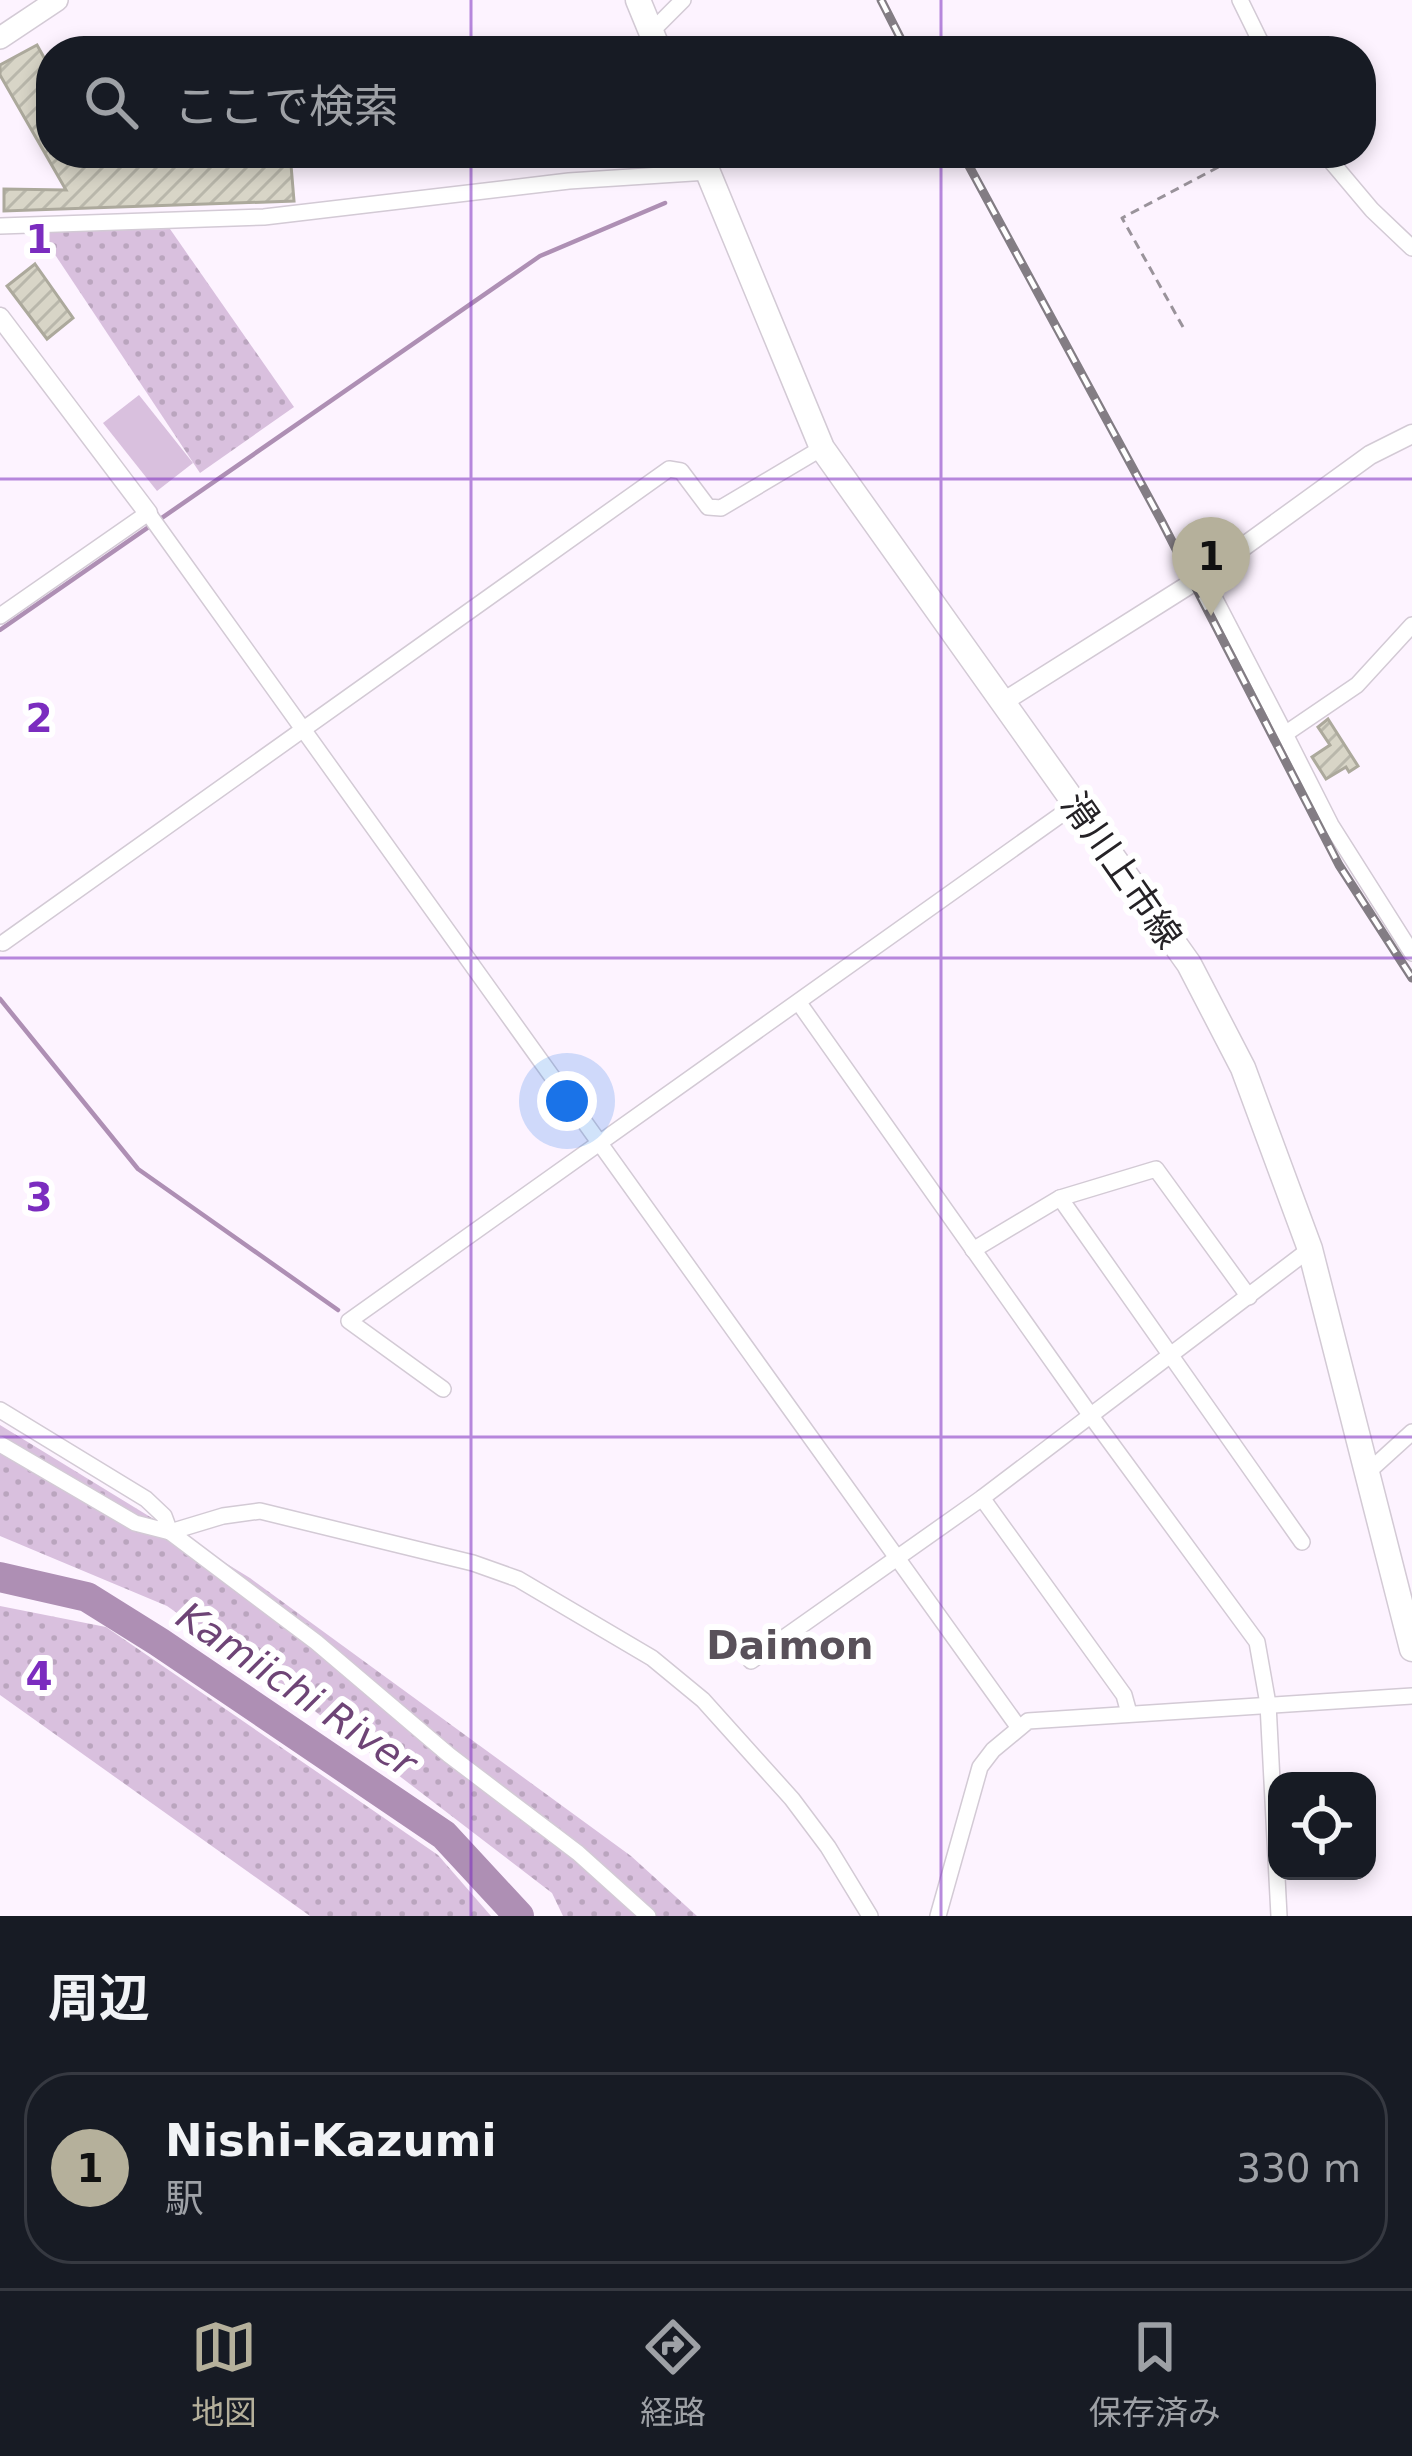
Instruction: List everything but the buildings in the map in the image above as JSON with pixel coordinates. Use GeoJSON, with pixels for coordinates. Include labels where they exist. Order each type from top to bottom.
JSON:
{"type":"FeatureCollection","features":[{"type":"Feature","properties":{"kind":"main road"},"geometry":{"type":"LineString","coordinates":[[0,38],[57,0]]}},
{"type":"Feature","properties":{"kind":"main road"},"geometry":{"type":"LineString","coordinates":[[638,0],[653,36]]}},
{"type":"Feature","properties":{"kind":"main road","name":"滑川上市線"},"geometry":{"type":"LineString","coordinates":[[706,168],[821,448],[1189,964],[1262,1113],[1310,1249],[1412,1649]]}},
{"type":"Feature","properties":{"kind":"street"},"geometry":{"type":"LineString","coordinates":[[659,36],[683,0]]}},
{"type":"Feature","properties":{"kind":"street"},"geometry":{"type":"LineString","coordinates":[[1240,0],[1258,36]]}},
{"type":"Feature","properties":{"kind":"street"},"geometry":{"type":"LineString","coordinates":[[0,226],[264,217],[666,168]]}},
{"type":"Feature","properties":{"kind":"street"},"geometry":{"type":"LineString","coordinates":[[1337,168],[1412,248]]}},
{"type":"Feature","properties":{"kind":"street"},"geometry":{"type":"LineString","coordinates":[[0,317],[305,729],[1019,1728]]}},
{"type":"Feature","properties":{"kind":"street"},"geometry":{"type":"LineString","coordinates":[[1003,702],[1204,576],[1370,455],[1412,434]]}},
{"type":"Feature","properties":{"kind":"street"},"geometry":{"type":"LineString","coordinates":[[3,943],[670,469],[681,471],[708,507],[721,508],[821,448]]}},
{"type":"Feature","properties":{"kind":"street"},"geometry":{"type":"LineString","coordinates":[[0,616],[148,514]]}},
{"type":"Feature","properties":{"kind":"street"},"geometry":{"type":"LineString","coordinates":[[1204,576],[1331,825],[1412,953]]}},
{"type":"Feature","properties":{"kind":"street"},"geometry":{"type":"LineString","coordinates":[[1286,734],[1357,685],[1412,625]]}},
{"type":"Feature","properties":{"kind":"street"},"geometry":{"type":"LineString","coordinates":[[442,1389],[349,1321],[1076,804]]}},
{"type":"Feature","properties":{"kind":"street"},"geometry":{"type":"LineString","coordinates":[[799,1003],[1257,1642],[1268,1704],[1279,1916]]}},
{"type":"Feature","properties":{"kind":"street"},"geometry":{"type":"LineString","coordinates":[[973,1250],[1060,1198],[1156,1169],[1249,1297]]}},
{"type":"Feature","properties":{"kind":"street"},"geometry":{"type":"LineString","coordinates":[[1060,1198],[1302,1542]]}},
{"type":"Feature","properties":{"kind":"street"},"geometry":{"type":"LineString","coordinates":[[751,1660],[982,1498],[1310,1249]]}},
{"type":"Feature","properties":{"kind":"street"},"geometry":{"type":"LineString","coordinates":[[0,1410],[146,1498],[164,1516],[170,1532]]}},
{"type":"Feature","properties":{"kind":"street"},"geometry":{"type":"LineString","coordinates":[[1368,1472],[1412,1432]]}},
{"type":"Feature","properties":{"kind":"street"},"geometry":{"type":"LineString","coordinates":[[0,1444],[135,1523],[170,1532],[316,1642],[449,1755],[578,1853],[648,1916]]}},
{"type":"Feature","properties":{"kind":"street"},"geometry":{"type":"LineString","coordinates":[[982,1498],[1124,1695],[1129,1713]]}},
{"type":"Feature","properties":{"kind":"street"},"geometry":{"type":"LineString","coordinates":[[170,1532],[260,1511],[473,1563],[518,1579],[652,1658],[703,1700],[792,1799],[870,1916]]}},
{"type":"Feature","properties":{"kind":"street"},"geometry":{"type":"LineString","coordinates":[[938,1916],[972,1787],[993,1750],[1036,1719],[1412,1696]]}},
{"type":"Feature","properties":{"kind":"path"},"geometry":{"type":"LineString","coordinates":[[1183,327],[1122,218],[1217,168]]}},
{"type":"Feature","properties":{"kind":"shaded area"},"geometry":{"type":"Polygon","coordinates":[[[170,229],[294,407],[200,473],[40,232],[170,229]]]}},
{"type":"Feature","properties":{"kind":"shaded area"},"geometry":{"type":"Polygon","coordinates":[[[139,395],[193,463],[157,491],[103,423],[139,395]]]}},
{"type":"Feature","properties":{"kind":"shaded area"},"geometry":{"type":"Polygon","coordinates":[[[0,1425],[250,1578],[631,1856],[697,1916],[563,1916],[552,1893],[282,1686],[167,1606],[0,1536],[0,1425]]]}},
{"type":"Feature","properties":{"kind":"shaded area"},"geometry":{"type":"Polygon","coordinates":[[[0,1606],[106,1627],[438,1855],[491,1916],[310,1916],[0,1695],[0,1606]]]}},
{"type":"Feature","properties":{"kind":"waterway"},"geometry":{"type":"LineString","coordinates":[[0,630],[540,256],[665,203]]}},
{"type":"Feature","properties":{"kind":"waterway"},"geometry":{"type":"LineString","coordinates":[[0,999],[138,1169],[338,1310]]}},
{"type":"Feature","properties":{"kind":"waterway","name":"Kamiichi River"},"geometry":{"type":"LineString","coordinates":[[0,1577],[87,1597],[159,1642],[444,1835],[519,1916]]}},
{"type":"Feature","properties":{"kind":"railway"},"geometry":{"type":"LineString","coordinates":[[881,0],[899,36]]}},
{"type":"Feature","properties":{"kind":"railway"},"geometry":{"type":"LineString","coordinates":[[970,168],[1162,522],[1339,865],[1412,978]]}},
{"type":"Feature","properties":{"kind":"place","name":"Nishi-Kazumi"},"geometry":{"type":"Point","coordinates":[1211,616]}},
{"type":"Feature","properties":{"kind":"district","name":"Daimon"},"geometry":{"type":"Point","coordinates":[790,1645]}}]}
